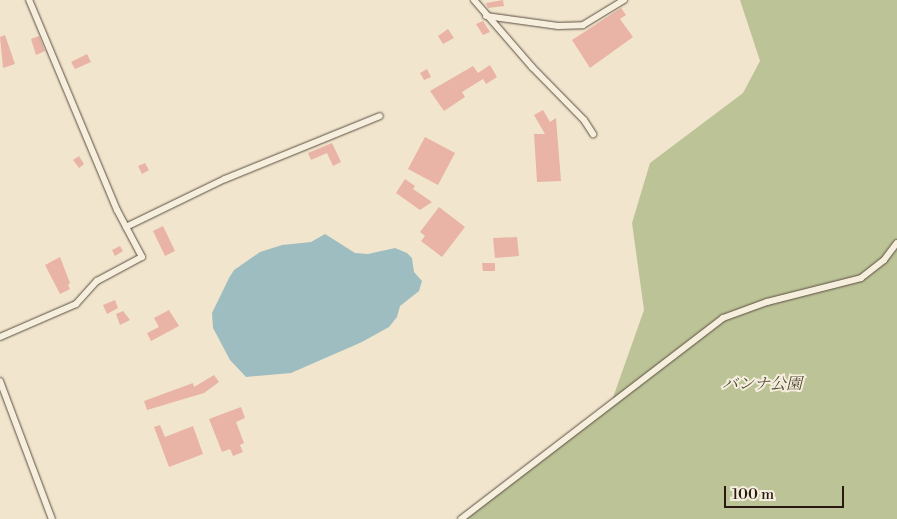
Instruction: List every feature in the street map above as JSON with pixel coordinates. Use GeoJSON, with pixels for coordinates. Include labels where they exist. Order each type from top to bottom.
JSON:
{"type":"FeatureCollection","features":[{"type":"Feature","properties":{"kind":"street"},"geometry":{"type":"LineString","coordinates":[[0,337],[76,304],[97,281],[142,257],[126,227],[29,0]]}},
{"type":"Feature","properties":{"kind":"street"},"geometry":{"type":"LineString","coordinates":[[474,0],[486,16],[564,97],[594,134]]}},
{"type":"Feature","properties":{"kind":"street"},"geometry":{"type":"LineString","coordinates":[[486,16],[558,26],[583,24],[624,0]]}},
{"type":"Feature","properties":{"kind":"street"},"geometry":{"type":"LineString","coordinates":[[126,227],[225,179],[380,116]]}},
{"type":"Feature","properties":{"kind":"street"},"geometry":{"type":"LineString","coordinates":[[461,519],[723,318],[767,302],[846,284],[861,278],[876,268],[897,244]]}},
{"type":"Feature","properties":{"kind":"street"},"geometry":{"type":"LineString","coordinates":[[0,382],[52,519]]}},
{"type":"Feature","properties":{"kind":"green space","name":"バンナ公園"},"geometry":{"type":"Polygon","coordinates":[[[740,0],[897,0],[897,519],[461,519],[610,406],[644,310],[632,223],[650,163],[743,93],[760,61],[740,0]]]}},
{"type":"Feature","properties":{"kind":"water"},"geometry":{"type":"Polygon","coordinates":[[[325,234],[355,253],[368,254],[395,248],[407,253],[412,258],[414,272],[422,281],[419,291],[400,306],[397,317],[389,327],[362,342],[291,373],[246,377],[230,360],[213,328],[212,313],[229,278],[234,270],[260,252],[282,245],[311,242],[325,234]]]}},
{"type":"Feature","properties":{"kind":"building"},"geometry":{"type":"Polygon","coordinates":[[[503,0],[504,6],[488,8],[486,3],[503,0]]]}},
{"type":"Feature","properties":{"kind":"building"},"geometry":{"type":"Polygon","coordinates":[[[621,8],[626,15],[620,19],[633,37],[590,68],[572,40],[621,8]]]}},
{"type":"Feature","properties":{"kind":"building"},"geometry":{"type":"Polygon","coordinates":[[[483,21],[490,32],[483,35],[476,24],[483,21]]]}},
{"type":"Feature","properties":{"kind":"building"},"geometry":{"type":"Polygon","coordinates":[[[448,29],[454,38],[443,44],[438,36],[448,29]]]}},
{"type":"Feature","properties":{"kind":"building"},"geometry":{"type":"Polygon","coordinates":[[[5,35],[15,64],[3,68],[0,37],[5,35]]]}},
{"type":"Feature","properties":{"kind":"building"},"geometry":{"type":"Polygon","coordinates":[[[39,36],[45,51],[36,55],[31,39],[39,36]]]}},
{"type":"Feature","properties":{"kind":"building"},"geometry":{"type":"Polygon","coordinates":[[[87,54],[91,62],[75,69],[71,62],[87,54]]]}},
{"type":"Feature","properties":{"kind":"building"},"geometry":{"type":"Polygon","coordinates":[[[490,65],[497,77],[486,84],[483,79],[462,92],[465,97],[444,111],[430,91],[473,66],[478,73],[490,65]]]}},
{"type":"Feature","properties":{"kind":"building"},"geometry":{"type":"Polygon","coordinates":[[[427,69],[431,77],[424,80],[420,73],[427,69]]]}},
{"type":"Feature","properties":{"kind":"building"},"geometry":{"type":"Polygon","coordinates":[[[543,110],[550,122],[556,118],[561,181],[537,182],[534,134],[545,134],[534,115],[543,110]]]}},
{"type":"Feature","properties":{"kind":"building"},"geometry":{"type":"Polygon","coordinates":[[[425,137],[455,153],[438,185],[408,169],[425,137]]]}},
{"type":"Feature","properties":{"kind":"building"},"geometry":{"type":"Polygon","coordinates":[[[332,143],[341,162],[333,166],[327,153],[311,160],[308,153],[332,143]]]}},
{"type":"Feature","properties":{"kind":"building"},"geometry":{"type":"Polygon","coordinates":[[[79,156],[84,164],[79,168],[73,160],[79,156]]]}},
{"type":"Feature","properties":{"kind":"building"},"geometry":{"type":"Polygon","coordinates":[[[145,163],[149,170],[142,174],[138,166],[145,163]]]}},
{"type":"Feature","properties":{"kind":"building"},"geometry":{"type":"Polygon","coordinates":[[[405,179],[415,186],[413,189],[432,202],[420,210],[396,193],[405,179]]]}},
{"type":"Feature","properties":{"kind":"building"},"geometry":{"type":"Polygon","coordinates":[[[439,207],[465,227],[442,257],[421,241],[425,236],[420,232],[439,207]]]}},
{"type":"Feature","properties":{"kind":"building"},"geometry":{"type":"Polygon","coordinates":[[[163,226],[175,251],[165,256],[153,231],[163,226]]]}},
{"type":"Feature","properties":{"kind":"building"},"geometry":{"type":"Polygon","coordinates":[[[517,237],[519,256],[495,258],[493,238],[517,237]]]}},
{"type":"Feature","properties":{"kind":"building"},"geometry":{"type":"Polygon","coordinates":[[[120,246],[123,251],[115,256],[112,250],[120,246]]]}},
{"type":"Feature","properties":{"kind":"building"},"geometry":{"type":"Polygon","coordinates":[[[60,257],[70,283],[68,285],[70,289],[60,294],[45,265],[60,257]]]}},
{"type":"Feature","properties":{"kind":"building"},"geometry":{"type":"Polygon","coordinates":[[[482,263],[495,263],[495,271],[483,271],[482,263]]]}},
{"type":"Feature","properties":{"kind":"building"},"geometry":{"type":"Polygon","coordinates":[[[115,300],[118,308],[107,314],[103,305],[115,300]]]}},
{"type":"Feature","properties":{"kind":"building"},"geometry":{"type":"Polygon","coordinates":[[[169,310],[179,326],[151,341],[147,333],[159,327],[154,318],[169,310]]]}},
{"type":"Feature","properties":{"kind":"building"},"geometry":{"type":"Polygon","coordinates":[[[123,311],[130,320],[120,325],[116,314],[123,311]]]}},
{"type":"Feature","properties":{"kind":"building"},"geometry":{"type":"Polygon","coordinates":[[[214,375],[219,382],[204,393],[147,410],[144,401],[193,383],[194,387],[214,375]]]}},
{"type":"Feature","properties":{"kind":"building"},"geometry":{"type":"Polygon","coordinates":[[[241,407],[245,418],[236,422],[244,443],[240,445],[243,452],[233,456],[230,449],[222,452],[209,419],[241,407]]]}},
{"type":"Feature","properties":{"kind":"building"},"geometry":{"type":"Polygon","coordinates":[[[160,425],[165,437],[193,426],[203,454],[169,467],[154,427],[160,425]]]}}]}
